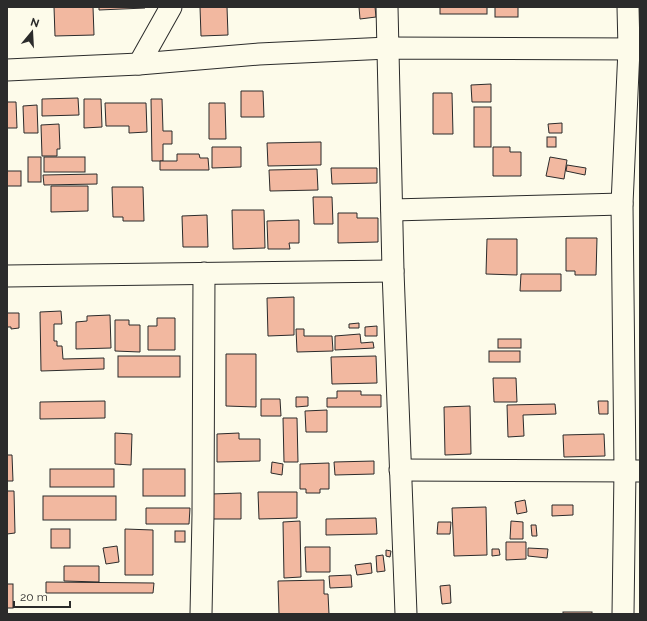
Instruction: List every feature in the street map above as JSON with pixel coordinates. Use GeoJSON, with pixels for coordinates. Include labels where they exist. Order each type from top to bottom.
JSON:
{"type":"FeatureCollection","features":[{"type":"Feature","properties":{"kind":"street"},"geometry":{"type":"LineString","coordinates":[[139,64],[171,7]]}},
{"type":"Feature","properties":{"kind":"street"},"geometry":{"type":"LineString","coordinates":[[387,7],[393,271],[406,614]]}},
{"type":"Feature","properties":{"kind":"street"},"geometry":{"type":"LineString","coordinates":[[623,614],[632,471],[622,204],[634,49],[628,7]]}},
{"type":"Feature","properties":{"kind":"street"},"geometry":{"type":"LineString","coordinates":[[7,70],[139,64],[259,54],[388,48],[634,49]]}},
{"type":"Feature","properties":{"kind":"street"},"geometry":{"type":"LineString","coordinates":[[392,210],[622,204]]}},
{"type":"Feature","properties":{"kind":"street"},"geometry":{"type":"LineString","coordinates":[[7,276],[393,271]]}},
{"type":"Feature","properties":{"kind":"street"},"geometry":{"type":"LineString","coordinates":[[201,614],[204,273]]}},
{"type":"Feature","properties":{"kind":"street"},"geometry":{"type":"LineString","coordinates":[[400,470],[632,471]]}},
{"type":"Feature","properties":{"kind":"building"},"geometry":{"type":"Polygon","coordinates":[[[54,7],[93,7],[94,35],[55,36],[54,7]]]}},
{"type":"Feature","properties":{"kind":"building"},"geometry":{"type":"Polygon","coordinates":[[[99,7],[145,7],[145,8],[99,10],[99,7]]]}},
{"type":"Feature","properties":{"kind":"building"},"geometry":{"type":"Polygon","coordinates":[[[200,7],[227,7],[228,35],[201,36],[200,7]]]}},
{"type":"Feature","properties":{"kind":"building"},"geometry":{"type":"Polygon","coordinates":[[[359,7],[375,7],[376,17],[360,19],[359,7]]]}},
{"type":"Feature","properties":{"kind":"building"},"geometry":{"type":"Polygon","coordinates":[[[440,7],[487,7],[487,14],[440,14],[440,7]]]}},
{"type":"Feature","properties":{"kind":"building"},"geometry":{"type":"Polygon","coordinates":[[[495,7],[518,7],[518,17],[495,17],[495,7]]]}},
{"type":"Feature","properties":{"kind":"building"},"geometry":{"type":"Polygon","coordinates":[[[491,84],[491,102],[472,102],[471,85],[491,84]]]}},
{"type":"Feature","properties":{"kind":"building"},"geometry":{"type":"Polygon","coordinates":[[[241,91],[263,91],[264,117],[241,117],[241,91]]]}},
{"type":"Feature","properties":{"kind":"building"},"geometry":{"type":"Polygon","coordinates":[[[433,93],[452,93],[453,134],[433,134],[433,93]]]}},
{"type":"Feature","properties":{"kind":"building"},"geometry":{"type":"Polygon","coordinates":[[[78,98],[79,115],[42,116],[42,99],[78,98]]]}},
{"type":"Feature","properties":{"kind":"building"},"geometry":{"type":"Polygon","coordinates":[[[84,99],[101,99],[102,127],[84,128],[84,99]]]}},
{"type":"Feature","properties":{"kind":"building"},"geometry":{"type":"Polygon","coordinates":[[[151,99],[162,99],[163,131],[172,131],[172,144],[163,144],[163,161],[152,161],[151,99]]]}},
{"type":"Feature","properties":{"kind":"building"},"geometry":{"type":"Polygon","coordinates":[[[7,102],[16,102],[17,128],[7,128],[7,102]]]}},
{"type":"Feature","properties":{"kind":"building"},"geometry":{"type":"Polygon","coordinates":[[[105,103],[146,103],[147,132],[129,133],[129,126],[106,126],[105,103]]]}},
{"type":"Feature","properties":{"kind":"building"},"geometry":{"type":"Polygon","coordinates":[[[209,103],[225,103],[226,139],[209,139],[209,103]]]}},
{"type":"Feature","properties":{"kind":"building"},"geometry":{"type":"Polygon","coordinates":[[[37,105],[38,133],[24,133],[23,106],[37,105]]]}},
{"type":"Feature","properties":{"kind":"building"},"geometry":{"type":"Polygon","coordinates":[[[474,107],[491,107],[491,147],[474,147],[474,107]]]}},
{"type":"Feature","properties":{"kind":"building"},"geometry":{"type":"Polygon","coordinates":[[[562,123],[562,133],[549,133],[548,124],[562,123]]]}},
{"type":"Feature","properties":{"kind":"building"},"geometry":{"type":"Polygon","coordinates":[[[59,124],[60,149],[57,149],[57,156],[42,156],[41,125],[59,124]]]}},
{"type":"Feature","properties":{"kind":"building"},"geometry":{"type":"Polygon","coordinates":[[[547,137],[556,137],[556,147],[547,147],[547,137]]]}},
{"type":"Feature","properties":{"kind":"building"},"geometry":{"type":"Polygon","coordinates":[[[321,142],[321,165],[268,166],[267,143],[321,142]]]}},
{"type":"Feature","properties":{"kind":"building"},"geometry":{"type":"Polygon","coordinates":[[[212,147],[241,147],[241,167],[212,168],[212,147]]]}},
{"type":"Feature","properties":{"kind":"building"},"geometry":{"type":"Polygon","coordinates":[[[493,147],[510,147],[510,152],[521,152],[521,176],[493,176],[493,147]]]}},
{"type":"Feature","properties":{"kind":"building"},"geometry":{"type":"Polygon","coordinates":[[[177,154],[199,154],[200,158],[208,158],[209,170],[160,170],[160,161],[177,161],[177,154]]]}},
{"type":"Feature","properties":{"kind":"building"},"geometry":{"type":"Polygon","coordinates":[[[28,157],[41,157],[41,182],[28,182],[28,157]]]}},
{"type":"Feature","properties":{"kind":"building"},"geometry":{"type":"Polygon","coordinates":[[[44,157],[85,157],[85,172],[44,172],[44,157]]]}},
{"type":"Feature","properties":{"kind":"building"},"geometry":{"type":"Polygon","coordinates":[[[550,157],[567,160],[564,179],[546,176],[550,157]]]}},
{"type":"Feature","properties":{"kind":"building"},"geometry":{"type":"Polygon","coordinates":[[[567,165],[586,168],[585,175],[566,171],[567,165]]]}},
{"type":"Feature","properties":{"kind":"building"},"geometry":{"type":"Polygon","coordinates":[[[331,168],[377,168],[377,183],[332,184],[331,168]]]}},
{"type":"Feature","properties":{"kind":"building"},"geometry":{"type":"Polygon","coordinates":[[[317,169],[318,190],[270,191],[269,170],[317,169]]]}},
{"type":"Feature","properties":{"kind":"building"},"geometry":{"type":"Polygon","coordinates":[[[7,171],[21,171],[21,186],[7,186],[7,171]]]}},
{"type":"Feature","properties":{"kind":"building"},"geometry":{"type":"Polygon","coordinates":[[[97,174],[97,184],[44,185],[43,175],[97,174]]]}},
{"type":"Feature","properties":{"kind":"building"},"geometry":{"type":"Polygon","coordinates":[[[51,186],[88,186],[88,211],[51,212],[51,186]]]}},
{"type":"Feature","properties":{"kind":"building"},"geometry":{"type":"Polygon","coordinates":[[[112,187],[143,187],[144,221],[123,221],[123,217],[113,217],[112,187]]]}},
{"type":"Feature","properties":{"kind":"building"},"geometry":{"type":"Polygon","coordinates":[[[313,197],[332,197],[333,224],[314,224],[313,197]]]}},
{"type":"Feature","properties":{"kind":"building"},"geometry":{"type":"Polygon","coordinates":[[[232,210],[264,210],[265,248],[233,249],[232,210]]]}},
{"type":"Feature","properties":{"kind":"building"},"geometry":{"type":"Polygon","coordinates":[[[338,213],[357,213],[357,218],[378,218],[378,242],[338,243],[338,213]]]}},
{"type":"Feature","properties":{"kind":"building"},"geometry":{"type":"Polygon","coordinates":[[[207,215],[208,247],[183,247],[182,216],[207,215]]]}},
{"type":"Feature","properties":{"kind":"building"},"geometry":{"type":"Polygon","coordinates":[[[299,220],[299,243],[289,243],[290,249],[268,249],[267,221],[299,220]]]}},
{"type":"Feature","properties":{"kind":"building"},"geometry":{"type":"Polygon","coordinates":[[[566,238],[597,238],[596,275],[575,275],[575,271],[566,271],[566,238]]]}},
{"type":"Feature","properties":{"kind":"building"},"geometry":{"type":"Polygon","coordinates":[[[487,239],[517,239],[517,275],[486,274],[487,239]]]}},
{"type":"Feature","properties":{"kind":"building"},"geometry":{"type":"Polygon","coordinates":[[[521,274],[561,274],[561,291],[520,291],[521,274]]]}},
{"type":"Feature","properties":{"kind":"building"},"geometry":{"type":"Polygon","coordinates":[[[294,297],[294,335],[268,336],[267,298],[294,297]]]}},
{"type":"Feature","properties":{"kind":"building"},"geometry":{"type":"Polygon","coordinates":[[[61,311],[62,324],[54,324],[54,341],[57,341],[57,346],[62,346],[63,359],[104,358],[104,369],[41,371],[40,312],[61,311]]]}},
{"type":"Feature","properties":{"kind":"building"},"geometry":{"type":"Polygon","coordinates":[[[7,313],[19,313],[19,328],[11,329],[11,327],[7,327],[7,313]]]}},
{"type":"Feature","properties":{"kind":"building"},"geometry":{"type":"Polygon","coordinates":[[[110,315],[111,348],[76,349],[76,322],[87,321],[87,316],[110,315]]]}},
{"type":"Feature","properties":{"kind":"building"},"geometry":{"type":"Polygon","coordinates":[[[157,318],[175,318],[175,350],[148,350],[148,326],[157,326],[157,318]]]}},
{"type":"Feature","properties":{"kind":"building"},"geometry":{"type":"Polygon","coordinates":[[[115,320],[129,320],[129,325],[140,325],[140,352],[115,351],[115,320]]]}},
{"type":"Feature","properties":{"kind":"building"},"geometry":{"type":"Polygon","coordinates":[[[359,323],[359,328],[349,328],[349,324],[359,323]]]}},
{"type":"Feature","properties":{"kind":"building"},"geometry":{"type":"Polygon","coordinates":[[[377,326],[377,336],[365,336],[365,327],[377,326]]]}},
{"type":"Feature","properties":{"kind":"building"},"geometry":{"type":"Polygon","coordinates":[[[296,329],[304,329],[304,336],[332,336],[333,351],[297,352],[296,329]]]}},
{"type":"Feature","properties":{"kind":"building"},"geometry":{"type":"Polygon","coordinates":[[[360,334],[361,343],[373,342],[374,348],[335,350],[335,336],[360,334]]]}},
{"type":"Feature","properties":{"kind":"building"},"geometry":{"type":"Polygon","coordinates":[[[498,339],[521,339],[521,348],[498,348],[498,339]]]}},
{"type":"Feature","properties":{"kind":"building"},"geometry":{"type":"Polygon","coordinates":[[[489,351],[520,351],[520,362],[489,362],[489,351]]]}},
{"type":"Feature","properties":{"kind":"building"},"geometry":{"type":"Polygon","coordinates":[[[226,354],[256,354],[256,407],[226,406],[226,354]]]}},
{"type":"Feature","properties":{"kind":"building"},"geometry":{"type":"Polygon","coordinates":[[[118,356],[180,356],[180,377],[118,377],[118,356]]]}},
{"type":"Feature","properties":{"kind":"building"},"geometry":{"type":"Polygon","coordinates":[[[376,356],[377,383],[332,384],[331,357],[376,356]]]}},
{"type":"Feature","properties":{"kind":"building"},"geometry":{"type":"Polygon","coordinates":[[[493,378],[516,378],[517,402],[494,402],[493,378]]]}},
{"type":"Feature","properties":{"kind":"building"},"geometry":{"type":"Polygon","coordinates":[[[337,391],[361,391],[361,395],[381,395],[381,407],[327,407],[327,398],[337,398],[337,391]]]}},
{"type":"Feature","properties":{"kind":"building"},"geometry":{"type":"Polygon","coordinates":[[[296,397],[308,397],[308,406],[296,407],[296,397]]]}},
{"type":"Feature","properties":{"kind":"building"},"geometry":{"type":"Polygon","coordinates":[[[261,399],[280,399],[281,416],[261,416],[261,399]]]}},
{"type":"Feature","properties":{"kind":"building"},"geometry":{"type":"Polygon","coordinates":[[[105,401],[105,418],[40,419],[40,402],[105,401]]]}},
{"type":"Feature","properties":{"kind":"building"},"geometry":{"type":"Polygon","coordinates":[[[598,401],[608,401],[608,414],[599,414],[598,401]]]}},
{"type":"Feature","properties":{"kind":"building"},"geometry":{"type":"Polygon","coordinates":[[[555,404],[556,414],[523,415],[524,436],[508,437],[507,405],[555,404]]]}},
{"type":"Feature","properties":{"kind":"building"},"geometry":{"type":"Polygon","coordinates":[[[470,406],[471,454],[445,455],[444,407],[470,406]]]}},
{"type":"Feature","properties":{"kind":"building"},"geometry":{"type":"Polygon","coordinates":[[[327,410],[327,432],[306,432],[305,411],[327,410]]]}},
{"type":"Feature","properties":{"kind":"building"},"geometry":{"type":"Polygon","coordinates":[[[283,418],[297,418],[298,462],[284,462],[283,418]]]}},
{"type":"Feature","properties":{"kind":"building"},"geometry":{"type":"Polygon","coordinates":[[[115,433],[132,434],[131,465],[115,464],[115,433]]]}},
{"type":"Feature","properties":{"kind":"building"},"geometry":{"type":"Polygon","coordinates":[[[239,433],[239,439],[260,439],[260,461],[217,462],[217,434],[239,433]]]}},
{"type":"Feature","properties":{"kind":"building"},"geometry":{"type":"Polygon","coordinates":[[[604,434],[605,456],[564,457],[563,435],[604,434]]]}},
{"type":"Feature","properties":{"kind":"building"},"geometry":{"type":"Polygon","coordinates":[[[7,455],[12,455],[13,481],[7,481],[7,455]]]}},
{"type":"Feature","properties":{"kind":"building"},"geometry":{"type":"Polygon","coordinates":[[[374,461],[374,474],[335,475],[334,462],[374,461]]]}},
{"type":"Feature","properties":{"kind":"building"},"geometry":{"type":"Polygon","coordinates":[[[272,462],[283,464],[282,475],[271,473],[272,462]]]}},
{"type":"Feature","properties":{"kind":"building"},"geometry":{"type":"Polygon","coordinates":[[[329,463],[329,489],[320,489],[320,493],[306,493],[306,489],[300,489],[300,464],[329,463]]]}},
{"type":"Feature","properties":{"kind":"building"},"geometry":{"type":"Polygon","coordinates":[[[50,469],[114,469],[114,487],[50,487],[50,469]]]}},
{"type":"Feature","properties":{"kind":"building"},"geometry":{"type":"Polygon","coordinates":[[[143,469],[185,469],[185,496],[143,496],[143,469]]]}},
{"type":"Feature","properties":{"kind":"building"},"geometry":{"type":"Polygon","coordinates":[[[7,491],[14,491],[15,533],[7,534],[7,491]]]}},
{"type":"Feature","properties":{"kind":"building"},"geometry":{"type":"Polygon","coordinates":[[[258,492],[297,492],[297,518],[259,519],[258,492]]]}},
{"type":"Feature","properties":{"kind":"building"},"geometry":{"type":"Polygon","coordinates":[[[241,493],[241,519],[212,519],[211,494],[241,493]]]}},
{"type":"Feature","properties":{"kind":"building"},"geometry":{"type":"Polygon","coordinates":[[[43,496],[116,496],[116,520],[43,520],[43,496]]]}},
{"type":"Feature","properties":{"kind":"building"},"geometry":{"type":"Polygon","coordinates":[[[525,500],[527,512],[517,514],[515,502],[525,500]]]}},
{"type":"Feature","properties":{"kind":"building"},"geometry":{"type":"Polygon","coordinates":[[[552,505],[573,505],[573,515],[552,516],[552,505]]]}},
{"type":"Feature","properties":{"kind":"building"},"geometry":{"type":"Polygon","coordinates":[[[486,507],[487,555],[454,556],[452,508],[486,507]]]}},
{"type":"Feature","properties":{"kind":"building"},"geometry":{"type":"Polygon","coordinates":[[[146,508],[190,508],[189,524],[146,524],[146,508]]]}},
{"type":"Feature","properties":{"kind":"building"},"geometry":{"type":"Polygon","coordinates":[[[376,518],[377,534],[326,535],[326,519],[376,518]]]}},
{"type":"Feature","properties":{"kind":"building"},"geometry":{"type":"Polygon","coordinates":[[[300,521],[301,577],[284,578],[283,522],[300,521]]]}},
{"type":"Feature","properties":{"kind":"building"},"geometry":{"type":"Polygon","coordinates":[[[511,521],[523,522],[523,539],[510,539],[511,521]]]}},
{"type":"Feature","properties":{"kind":"building"},"geometry":{"type":"Polygon","coordinates":[[[438,522],[451,522],[450,534],[437,534],[438,522]]]}},
{"type":"Feature","properties":{"kind":"building"},"geometry":{"type":"Polygon","coordinates":[[[531,525],[536,525],[537,536],[532,536],[531,525]]]}},
{"type":"Feature","properties":{"kind":"building"},"geometry":{"type":"Polygon","coordinates":[[[51,529],[70,529],[70,548],[51,548],[51,529]]]}},
{"type":"Feature","properties":{"kind":"building"},"geometry":{"type":"Polygon","coordinates":[[[125,529],[153,530],[153,575],[125,575],[125,529]]]}},
{"type":"Feature","properties":{"kind":"building"},"geometry":{"type":"Polygon","coordinates":[[[175,531],[185,531],[185,542],[175,542],[175,531]]]}},
{"type":"Feature","properties":{"kind":"building"},"geometry":{"type":"Polygon","coordinates":[[[506,542],[526,542],[526,559],[506,560],[506,542]]]}},
{"type":"Feature","properties":{"kind":"building"},"geometry":{"type":"Polygon","coordinates":[[[117,546],[119,562],[106,564],[103,548],[117,546]]]}},
{"type":"Feature","properties":{"kind":"building"},"geometry":{"type":"Polygon","coordinates":[[[305,547],[330,547],[330,572],[306,572],[305,547]]]}},
{"type":"Feature","properties":{"kind":"building"},"geometry":{"type":"Polygon","coordinates":[[[528,548],[548,549],[547,558],[528,556],[528,548]]]}},
{"type":"Feature","properties":{"kind":"building"},"geometry":{"type":"Polygon","coordinates":[[[492,549],[499,549],[500,555],[492,556],[492,549]]]}},
{"type":"Feature","properties":{"kind":"building"},"geometry":{"type":"Polygon","coordinates":[[[386,550],[391,551],[390,557],[386,556],[386,550]]]}},
{"type":"Feature","properties":{"kind":"building"},"geometry":{"type":"Polygon","coordinates":[[[383,555],[385,571],[377,572],[376,556],[383,555]]]}},
{"type":"Feature","properties":{"kind":"building"},"geometry":{"type":"Polygon","coordinates":[[[371,563],[372,573],[357,575],[355,565],[371,563]]]}},
{"type":"Feature","properties":{"kind":"building"},"geometry":{"type":"Polygon","coordinates":[[[64,566],[99,566],[99,582],[64,581],[64,566]]]}},
{"type":"Feature","properties":{"kind":"building"},"geometry":{"type":"Polygon","coordinates":[[[351,575],[352,587],[330,588],[329,576],[351,575]]]}},
{"type":"Feature","properties":{"kind":"building"},"geometry":{"type":"Polygon","coordinates":[[[324,580],[324,594],[328,594],[329,614],[279,614],[278,581],[324,580]]]}},
{"type":"Feature","properties":{"kind":"building"},"geometry":{"type":"Polygon","coordinates":[[[46,582],[154,583],[153,593],[46,593],[46,582]]]}},
{"type":"Feature","properties":{"kind":"building"},"geometry":{"type":"Polygon","coordinates":[[[7,584],[13,584],[13,608],[7,608],[7,584]]]}},
{"type":"Feature","properties":{"kind":"building"},"geometry":{"type":"Polygon","coordinates":[[[450,585],[451,603],[442,604],[440,586],[450,585]]]}},
{"type":"Feature","properties":{"kind":"building"},"geometry":{"type":"Polygon","coordinates":[[[563,612],[592,612],[592,614],[563,614],[563,612]]]}}]}
